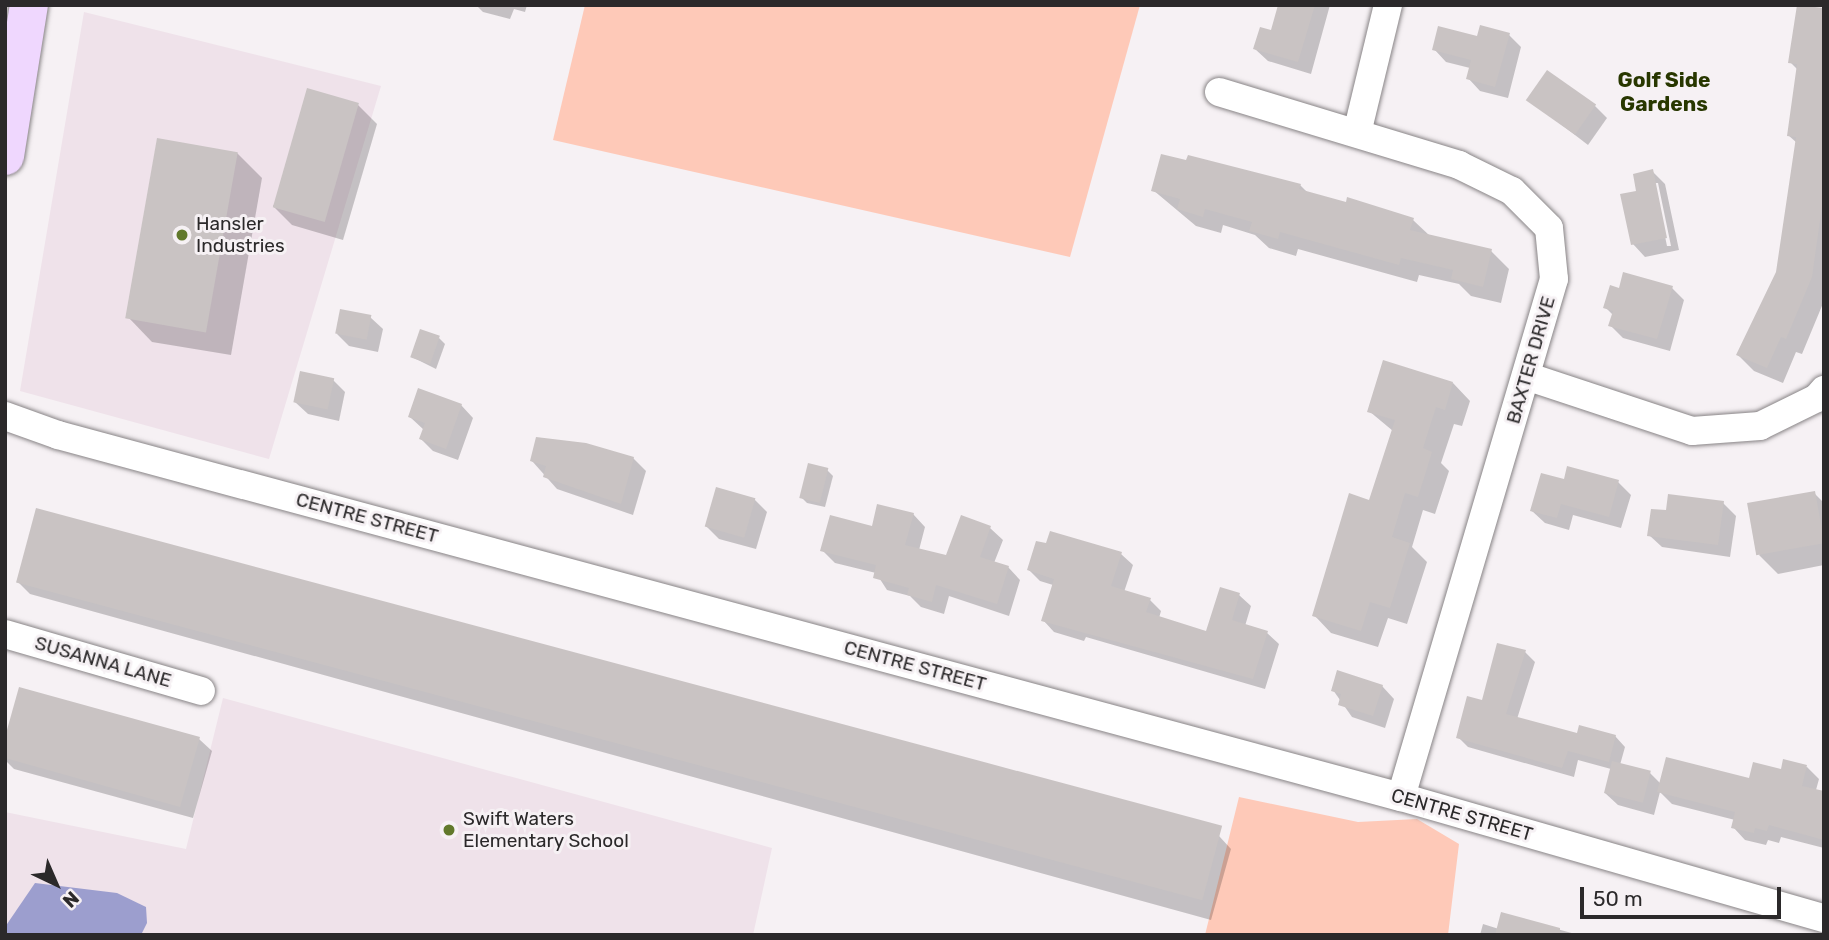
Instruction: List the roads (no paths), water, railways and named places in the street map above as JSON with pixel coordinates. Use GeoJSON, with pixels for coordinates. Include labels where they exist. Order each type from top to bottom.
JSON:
{"type":"FeatureCollection","features":[{"type":"Feature","properties":{"kind":"main road"},"geometry":{"type":"LineString","coordinates":[[5,156],[29,5]]}},
{"type":"Feature","properties":{"kind":"street"},"geometry":{"type":"LineString","coordinates":[[1357,133],[1388,5]]}},
{"type":"Feature","properties":{"kind":"street","name":"BAXTER DRIVE"},"geometry":{"type":"LineString","coordinates":[[1219,92],[1459,165],[1512,191],[1549,228],[1554,279],[1401,797]]}},
{"type":"Feature","properties":{"kind":"street"},"geometry":{"type":"LineString","coordinates":[[1526,376],[1692,431],[1760,426],[1817,398],[1824,390]]}},
{"type":"Feature","properties":{"kind":"street","name":"CENTRE STREET"},"geometry":{"type":"LineString","coordinates":[[5,416],[58,435],[1401,797],[1824,918]]}},
{"type":"Feature","properties":{"kind":"street","name":"SUSANNA LANE"},"geometry":{"type":"LineString","coordinates":[[5,634],[201,691]]}},
{"type":"Feature","properties":{"kind":"water"},"geometry":{"type":"Polygon","coordinates":[[[35,883],[117,893],[146,907],[147,923],[141,935],[5,935],[5,927],[35,883]]]}},
{"type":"Feature","properties":{"kind":"place","name":"Hansler Industries"},"geometry":{"type":"Point","coordinates":[182,235]}},
{"type":"Feature","properties":{"kind":"place","name":"Swift Waters Elementary School"},"geometry":{"type":"Point","coordinates":[449,830]}},
{"type":"Feature","properties":{"kind":"district","name":"Golf Side Gardens"},"geometry":{"type":"Point","coordinates":[1664,92]}}]}
